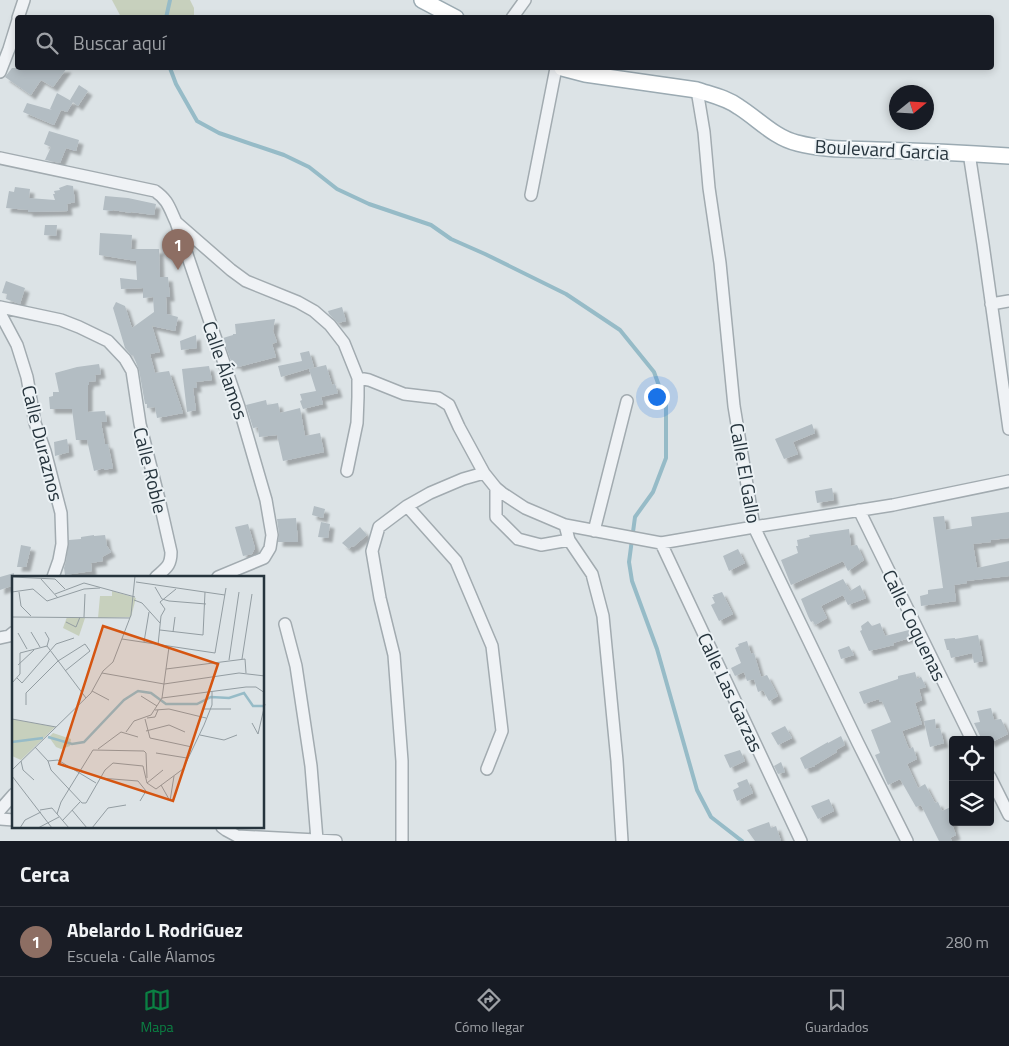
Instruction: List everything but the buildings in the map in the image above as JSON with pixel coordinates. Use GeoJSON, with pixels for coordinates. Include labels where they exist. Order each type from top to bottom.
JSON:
{"type":"FeatureCollection","features":[{"type":"Feature","properties":{"kind":"main road"},"geometry":{"type":"LineString","coordinates":[[422,0],[450,15]]}},
{"type":"Feature","properties":{"kind":"main road","name":"Boulevard Garcia"},"geometry":{"type":"LineString","coordinates":[[570,70],[697,90],[729,100],[778,136],[796,143],[849,150],[1009,156]]}},
{"type":"Feature","properties":{"kind":"street"},"geometry":{"type":"LineString","coordinates":[[19,15],[24,0]]}},
{"type":"Feature","properties":{"kind":"street"},"geometry":{"type":"LineString","coordinates":[[514,15],[525,0]]}},
{"type":"Feature","properties":{"kind":"street"},"geometry":{"type":"LineString","coordinates":[[0,72],[15,29]]}},
{"type":"Feature","properties":{"kind":"street"},"geometry":{"type":"LineString","coordinates":[[531,195],[556,70]]}},
{"type":"Feature","properties":{"kind":"street","name":"Calle El Gallo"},"geometry":{"type":"LineString","coordinates":[[697,90],[720,263],[734,406],[754,527],[907,841]]}},
{"type":"Feature","properties":{"kind":"street"},"geometry":{"type":"LineString","coordinates":[[969,153],[1007,403],[1009,429]]}},
{"type":"Feature","properties":{"kind":"street","name":"Calle Álamos"},"geometry":{"type":"LineString","coordinates":[[0,158],[155,191],[168,204],[176,222],[239,407],[266,500],[272,536],[270,548],[264,558],[220,576]]}},
{"type":"Feature","properties":{"kind":"street"},"geometry":{"type":"LineString","coordinates":[[176,222],[246,281],[298,302],[314,311],[330,325],[344,343],[358,378],[357,423],[347,471]]}},
{"type":"Feature","properties":{"kind":"street"},"geometry":{"type":"LineString","coordinates":[[991,304],[1009,302]]}},
{"type":"Feature","properties":{"kind":"street","name":"Calle Roble"},"geometry":{"type":"LineString","coordinates":[[0,307],[61,320],[79,327],[108,341],[125,359],[132,371],[140,424],[171,552],[171,561],[157,576]]}},
{"type":"Feature","properties":{"kind":"street","name":"Calle Duraznos"},"geometry":{"type":"LineString","coordinates":[[0,313],[17,345],[27,378],[35,424],[45,450],[61,513],[62,544],[53,576]]}},
{"type":"Feature","properties":{"kind":"street"},"geometry":{"type":"LineString","coordinates":[[358,378],[369,380],[404,394],[438,398],[449,405],[484,473],[496,488],[525,508],[565,525],[661,543],[893,505],[1009,481]]}},
{"type":"Feature","properties":{"kind":"street"},"geometry":{"type":"LineString","coordinates":[[594,531],[627,402]]}},
{"type":"Feature","properties":{"kind":"street"},"geometry":{"type":"LineString","coordinates":[[402,841],[402,761],[394,655],[380,598],[372,550],[379,527],[407,506],[463,478],[484,473]]}},
{"type":"Feature","properties":{"kind":"street"},"geometry":{"type":"LineString","coordinates":[[496,488],[496,516],[518,539],[540,545],[569,540]]}},
{"type":"Feature","properties":{"kind":"street"},"geometry":{"type":"LineString","coordinates":[[407,506],[456,561],[492,646],[502,731],[487,769]]}},
{"type":"Feature","properties":{"kind":"street","name":"Calle Coquenas"},"geometry":{"type":"LineString","coordinates":[[859,510],[970,736]]}},
{"type":"Feature","properties":{"kind":"street"},"geometry":{"type":"LineString","coordinates":[[565,525],[569,540],[592,574],[603,616],[617,761],[622,841]]}},
{"type":"Feature","properties":{"kind":"street","name":"Calle Las Garzas"},"geometry":{"type":"LineString","coordinates":[[661,543],[800,841]]}},
{"type":"Feature","properties":{"kind":"street"},"geometry":{"type":"LineString","coordinates":[[285,624],[296,666],[310,757],[317,840]]}},
{"type":"Feature","properties":{"kind":"street"},"geometry":{"type":"LineString","coordinates":[[0,638],[12,634]]}},
{"type":"Feature","properties":{"kind":"street"},"geometry":{"type":"LineString","coordinates":[[992,781],[1009,815]]}},
{"type":"Feature","properties":{"kind":"street"},"geometry":{"type":"LineString","coordinates":[[0,810],[12,796]]}},
{"type":"Feature","properties":{"kind":"street"},"geometry":{"type":"LineString","coordinates":[[223,828],[237,836],[336,841]]}},
{"type":"Feature","properties":{"kind":"green space"},"geometry":{"type":"Polygon","coordinates":[[[112,0],[190,0],[194,8],[194,15],[120,15],[112,0]]]}},
{"type":"Feature","properties":{"kind":"waterway"},"geometry":{"type":"LineString","coordinates":[[167,15],[170,0]]}},
{"type":"Feature","properties":{"kind":"waterway"},"geometry":{"type":"LineString","coordinates":[[171,70],[176,84],[197,121],[219,133],[284,155],[309,167],[337,189],[369,204],[431,225],[451,239],[566,294],[620,330],[654,372],[666,405],[666,458],[653,492],[635,517],[629,562],[632,581],[657,649],[697,790],[711,817],[742,841]]}},
{"type":"Feature","properties":{"kind":"place","name":"Abelardo L RodriGuez"},"geometry":{"type":"Point","coordinates":[178,270]}}]}
